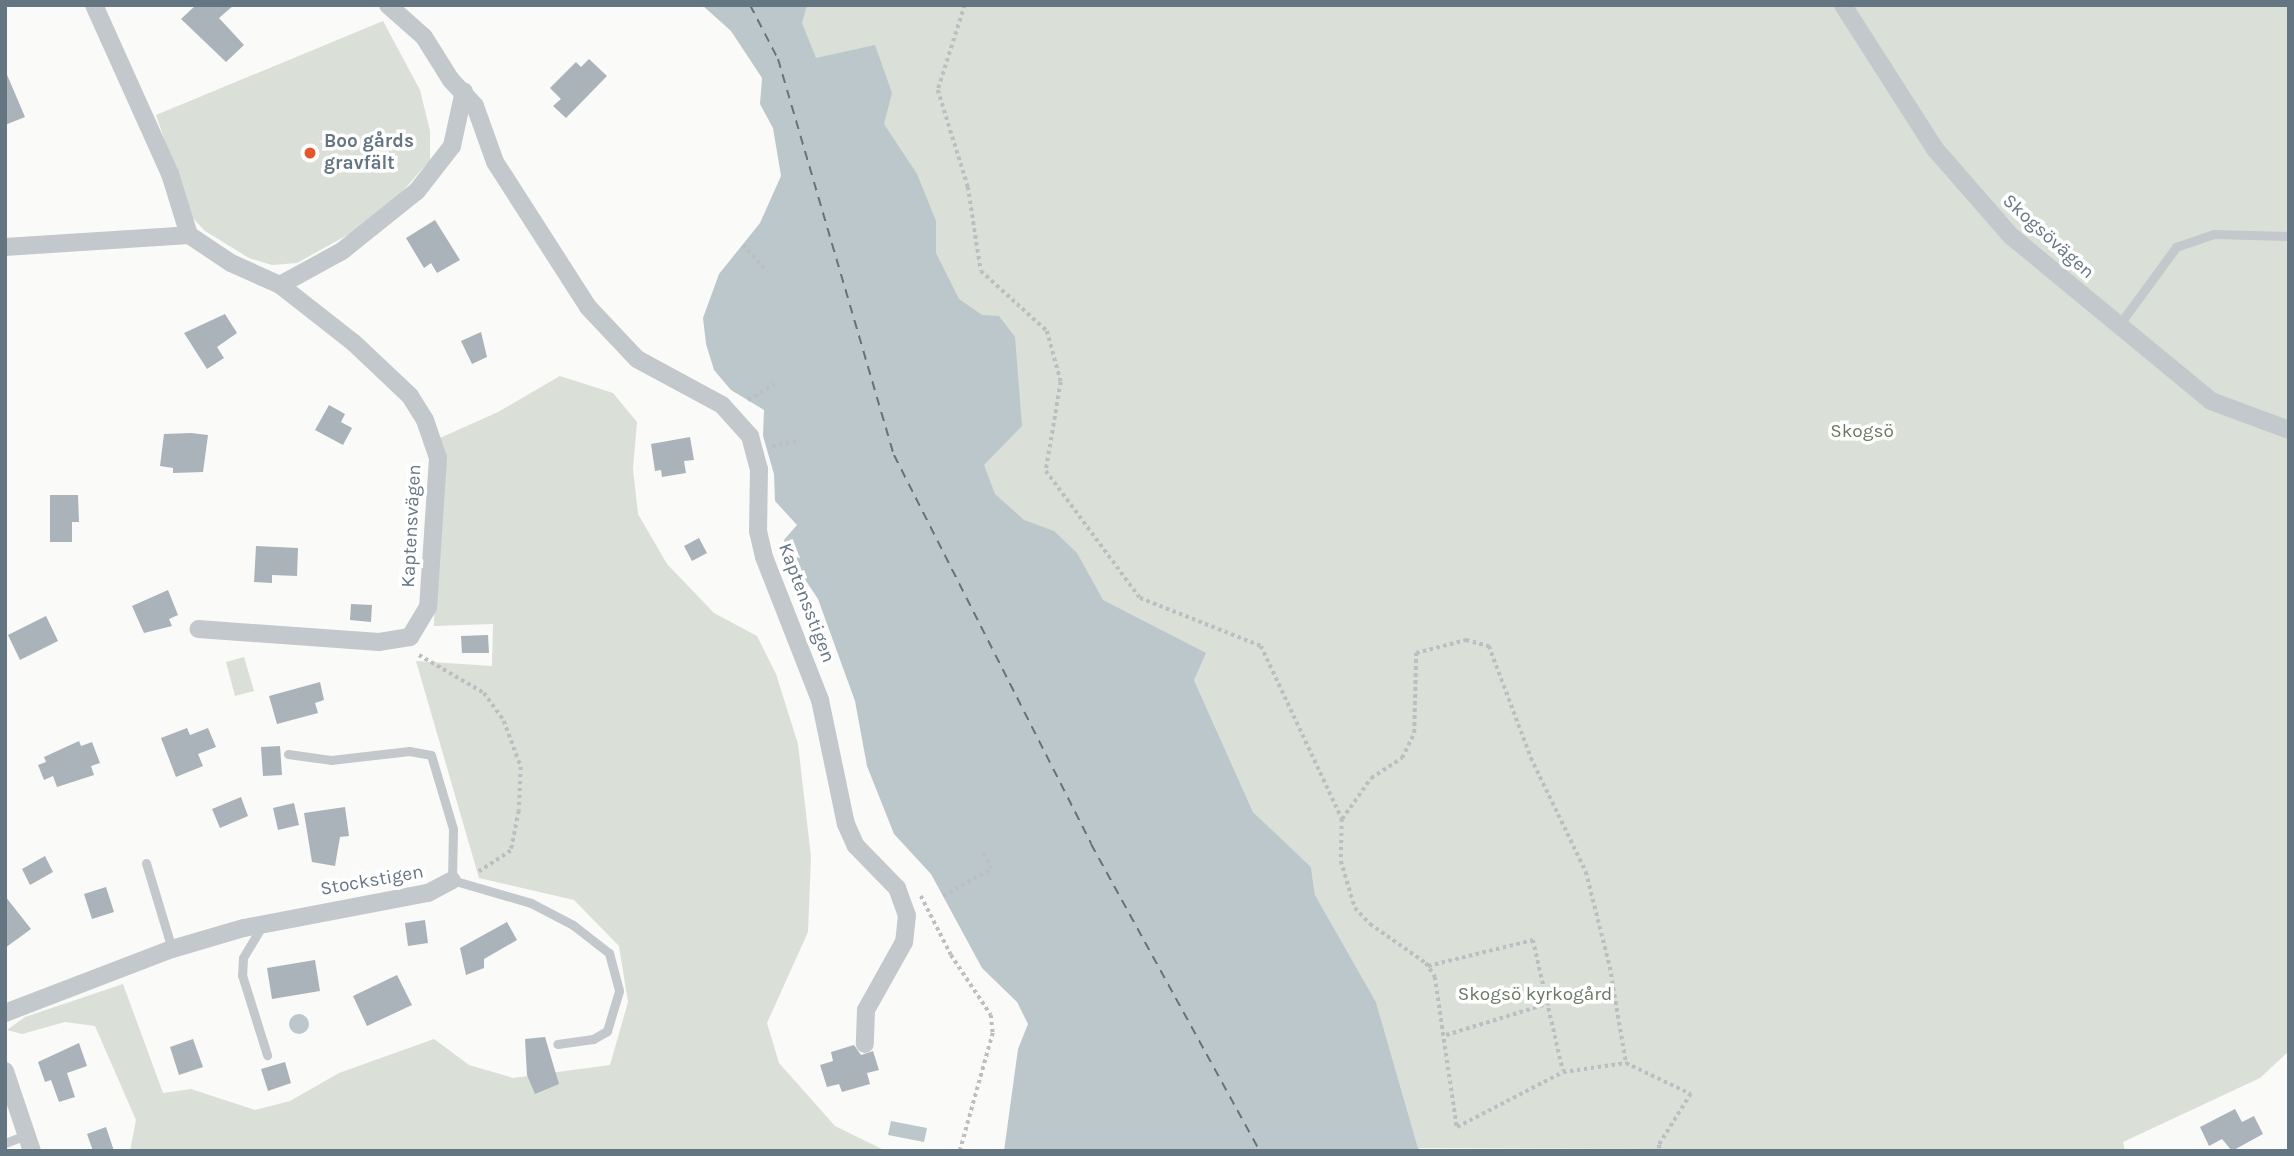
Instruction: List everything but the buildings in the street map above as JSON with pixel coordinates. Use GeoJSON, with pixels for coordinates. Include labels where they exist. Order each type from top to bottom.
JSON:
{"type":"FeatureCollection","features":[{"type":"Feature","properties":{"kind":"street"},"geometry":{"type":"LineString","coordinates":[[5,247],[189,235],[170,174],[94,5]]}},
{"type":"Feature","properties":{"kind":"street","name":"Kaptensstigen"},"geometry":{"type":"LineString","coordinates":[[388,5],[424,37],[451,80],[464,90],[475,106],[495,162],[588,307],[637,359],[722,405],[750,436],[759,469],[758,531],[764,557],[820,700],[846,824],[856,846],[897,888],[907,915],[904,942],[866,1010],[865,1044]]}},
{"type":"Feature","properties":{"kind":"street","name":"Skogsövägen"},"geometry":{"type":"LineString","coordinates":[[1843,5],[1892,85],[1961,182],[2011,236],[2118,327],[2211,401],[2289,430]]}},
{"type":"Feature","properties":{"kind":"street"},"geometry":{"type":"LineString","coordinates":[[280,285],[342,251],[416,191],[452,146],[464,90]]}},
{"type":"Feature","properties":{"kind":"street","name":"Kaptensvägen"},"geometry":{"type":"LineString","coordinates":[[189,235],[231,263],[280,285],[344,335],[410,396],[425,420],[436,451],[428,607],[418,631],[396,642]]}},
{"type":"Feature","properties":{"kind":"street"},"geometry":{"type":"LineString","coordinates":[[198,629],[396,642]]}},
{"type":"Feature","properties":{"kind":"street","name":"Stockstigen"},"geometry":{"type":"LineString","coordinates":[[5,1013],[172,948],[263,924],[428,892],[452,880]]}},
{"type":"Feature","properties":{"kind":"street"},"geometry":{"type":"LineString","coordinates":[[5,1071],[30,1142]]}},
{"type":"Feature","properties":{"kind":"lane"},"geometry":{"type":"LineString","coordinates":[[2118,327],[2176,247],[2213,234],[2289,236]]}},
{"type":"Feature","properties":{"kind":"lane"},"geometry":{"type":"LineString","coordinates":[[288,754],[331,760],[427,752],[434,760],[453,829],[452,880]]}},
{"type":"Feature","properties":{"kind":"lane"},"geometry":{"type":"LineString","coordinates":[[146,863],[172,948]]}},
{"type":"Feature","properties":{"kind":"lane","name":"Stockstigen"},"geometry":{"type":"LineString","coordinates":[[452,880],[531,903],[573,925],[609,953],[619,992],[607,1031],[593,1039],[557,1044]]}},
{"type":"Feature","properties":{"kind":"lane"},"geometry":{"type":"LineString","coordinates":[[263,924],[243,958],[242,975],[267,1055]]}},
{"type":"Feature","properties":{"kind":"lane"},"geometry":{"type":"LineString","coordinates":[[5,1143],[30,1142]]}},
{"type":"Feature","properties":{"kind":"path"},"geometry":{"type":"LineString","coordinates":[[965,5],[938,90],[968,187],[981,271],[1047,331],[1061,382],[1046,471],[1140,598],[1261,646],[1342,820],[1341,862],[1355,908],[1370,924],[1428,966],[1435,977],[1446,1035],[1457,1127],[1563,1072],[1626,1063],[1692,1094],[1659,1146],[1660,1151]]}},
{"type":"Feature","properties":{"kind":"path"},"geometry":{"type":"LineString","coordinates":[[743,245],[767,272]]}},
{"type":"Feature","properties":{"kind":"path"},"geometry":{"type":"LineString","coordinates":[[748,400],[775,384]]}},
{"type":"Feature","properties":{"kind":"path"},"geometry":{"type":"LineString","coordinates":[[766,447],[798,441]]}},
{"type":"Feature","properties":{"kind":"path"},"geometry":{"type":"LineString","coordinates":[[1342,820],[1371,778],[1402,758],[1415,733],[1416,653],[1466,640],[1489,646],[1531,758],[1586,872],[1610,967],[1626,1063]]}},
{"type":"Feature","properties":{"kind":"path"},"geometry":{"type":"LineString","coordinates":[[396,642],[484,693],[504,721],[521,767],[519,811],[511,851],[481,871],[452,880]]}},
{"type":"Feature","properties":{"kind":"path"},"geometry":{"type":"LineString","coordinates":[[943,896],[991,869],[984,854]]}},
{"type":"Feature","properties":{"kind":"path"},"geometry":{"type":"LineString","coordinates":[[912,887],[926,902],[951,955],[991,1015],[993,1033],[960,1151]]}},
{"type":"Feature","properties":{"kind":"path"},"geometry":{"type":"LineString","coordinates":[[1428,966],[1533,940],[1550,1003],[1563,1072]]}},
{"type":"Feature","properties":{"kind":"path"},"geometry":{"type":"LineString","coordinates":[[1446,1035],[1550,1003]]}},
{"type":"Feature","properties":{"kind":"green space","name":"Skogsö"},"geometry":{"type":"Polygon","coordinates":[[[751,5],[2289,5],[2289,1051],[2260,1078],[2123,1142],[2125,1151],[1418,1148],[1376,1002],[1315,895],[1311,867],[1253,812],[1194,680],[1049,760],[751,5]]]}},
{"type":"Feature","properties":{"kind":"green space"},"geometry":{"type":"Polygon","coordinates":[[[383,21],[420,90],[430,131],[430,160],[402,192],[351,233],[297,263],[272,265],[249,258],[205,231],[190,215],[156,115],[383,21]]]}},
{"type":"Feature","properties":{"kind":"green space"},"geometry":{"type":"Polygon","coordinates":[[[560,376],[613,393],[637,422],[633,469],[638,514],[667,564],[714,613],[757,636],[776,674],[798,744],[811,857],[808,932],[767,1023],[779,1063],[835,1126],[886,1151],[130,1151],[136,1120],[95,1026],[65,1022],[22,1034],[7,1030],[25,1017],[123,984],[163,1093],[191,1089],[255,1110],[290,1101],[339,1073],[434,1039],[469,1065],[513,1078],[610,1065],[628,1002],[619,946],[574,900],[479,878],[416,661],[492,666],[493,624],[434,626],[440,438],[498,412],[560,376]]]}},
{"type":"Feature","properties":{"kind":"green space"},"geometry":{"type":"Polygon","coordinates":[[[244,657],[254,691],[235,696],[226,662],[244,657]]]}},
{"type":"Feature","properties":{"kind":"shaded area"},"geometry":{"type":"Polygon","coordinates":[[[702,5],[807,5],[802,23],[816,58],[875,45],[892,93],[884,124],[917,174],[936,221],[936,253],[959,299],[982,315],[999,316],[1015,337],[1022,426],[984,465],[995,494],[1024,520],[1054,531],[1077,553],[1103,600],[1206,653],[1194,680],[1253,812],[1311,867],[1315,895],[1376,1002],[1418,1148],[1424,1151],[1004,1151],[1018,1049],[1028,1024],[1017,1002],[982,968],[931,874],[894,834],[867,766],[855,701],[818,599],[787,552],[784,540],[797,525],[775,501],[774,474],[763,436],[764,410],[731,390],[714,370],[706,344],[703,318],[719,274],[760,223],[781,176],[773,128],[760,104],[762,78],[731,31],[702,5]]]}},
{"type":"Feature","properties":{"kind":"shaded area"},"geometry":{"type":"Polygon","coordinates":[[[299,1014],[306,1017],[309,1024],[306,1031],[299,1034],[292,1031],[289,1024],[292,1017],[299,1014]]]}},
{"type":"Feature","properties":{"kind":"shaded area"},"geometry":{"type":"Polygon","coordinates":[[[891,1121],[927,1128],[924,1142],[888,1135],[891,1121]]]}},
{"type":"Feature","properties":{"kind":"ferry route"},"geometry":{"type":"LineString","coordinates":[[750,5],[778,59],[894,455],[1091,844],[1260,1151]]}},
{"type":"Feature","properties":{"kind":"place","name":"Boo gårds gravfält"},"geometry":{"type":"Point","coordinates":[310,153]}},
{"type":"Feature","properties":{"kind":"park label","name":"Skogsö kyrkogård"},"geometry":{"type":"Point","coordinates":[1535,995]}}]}
